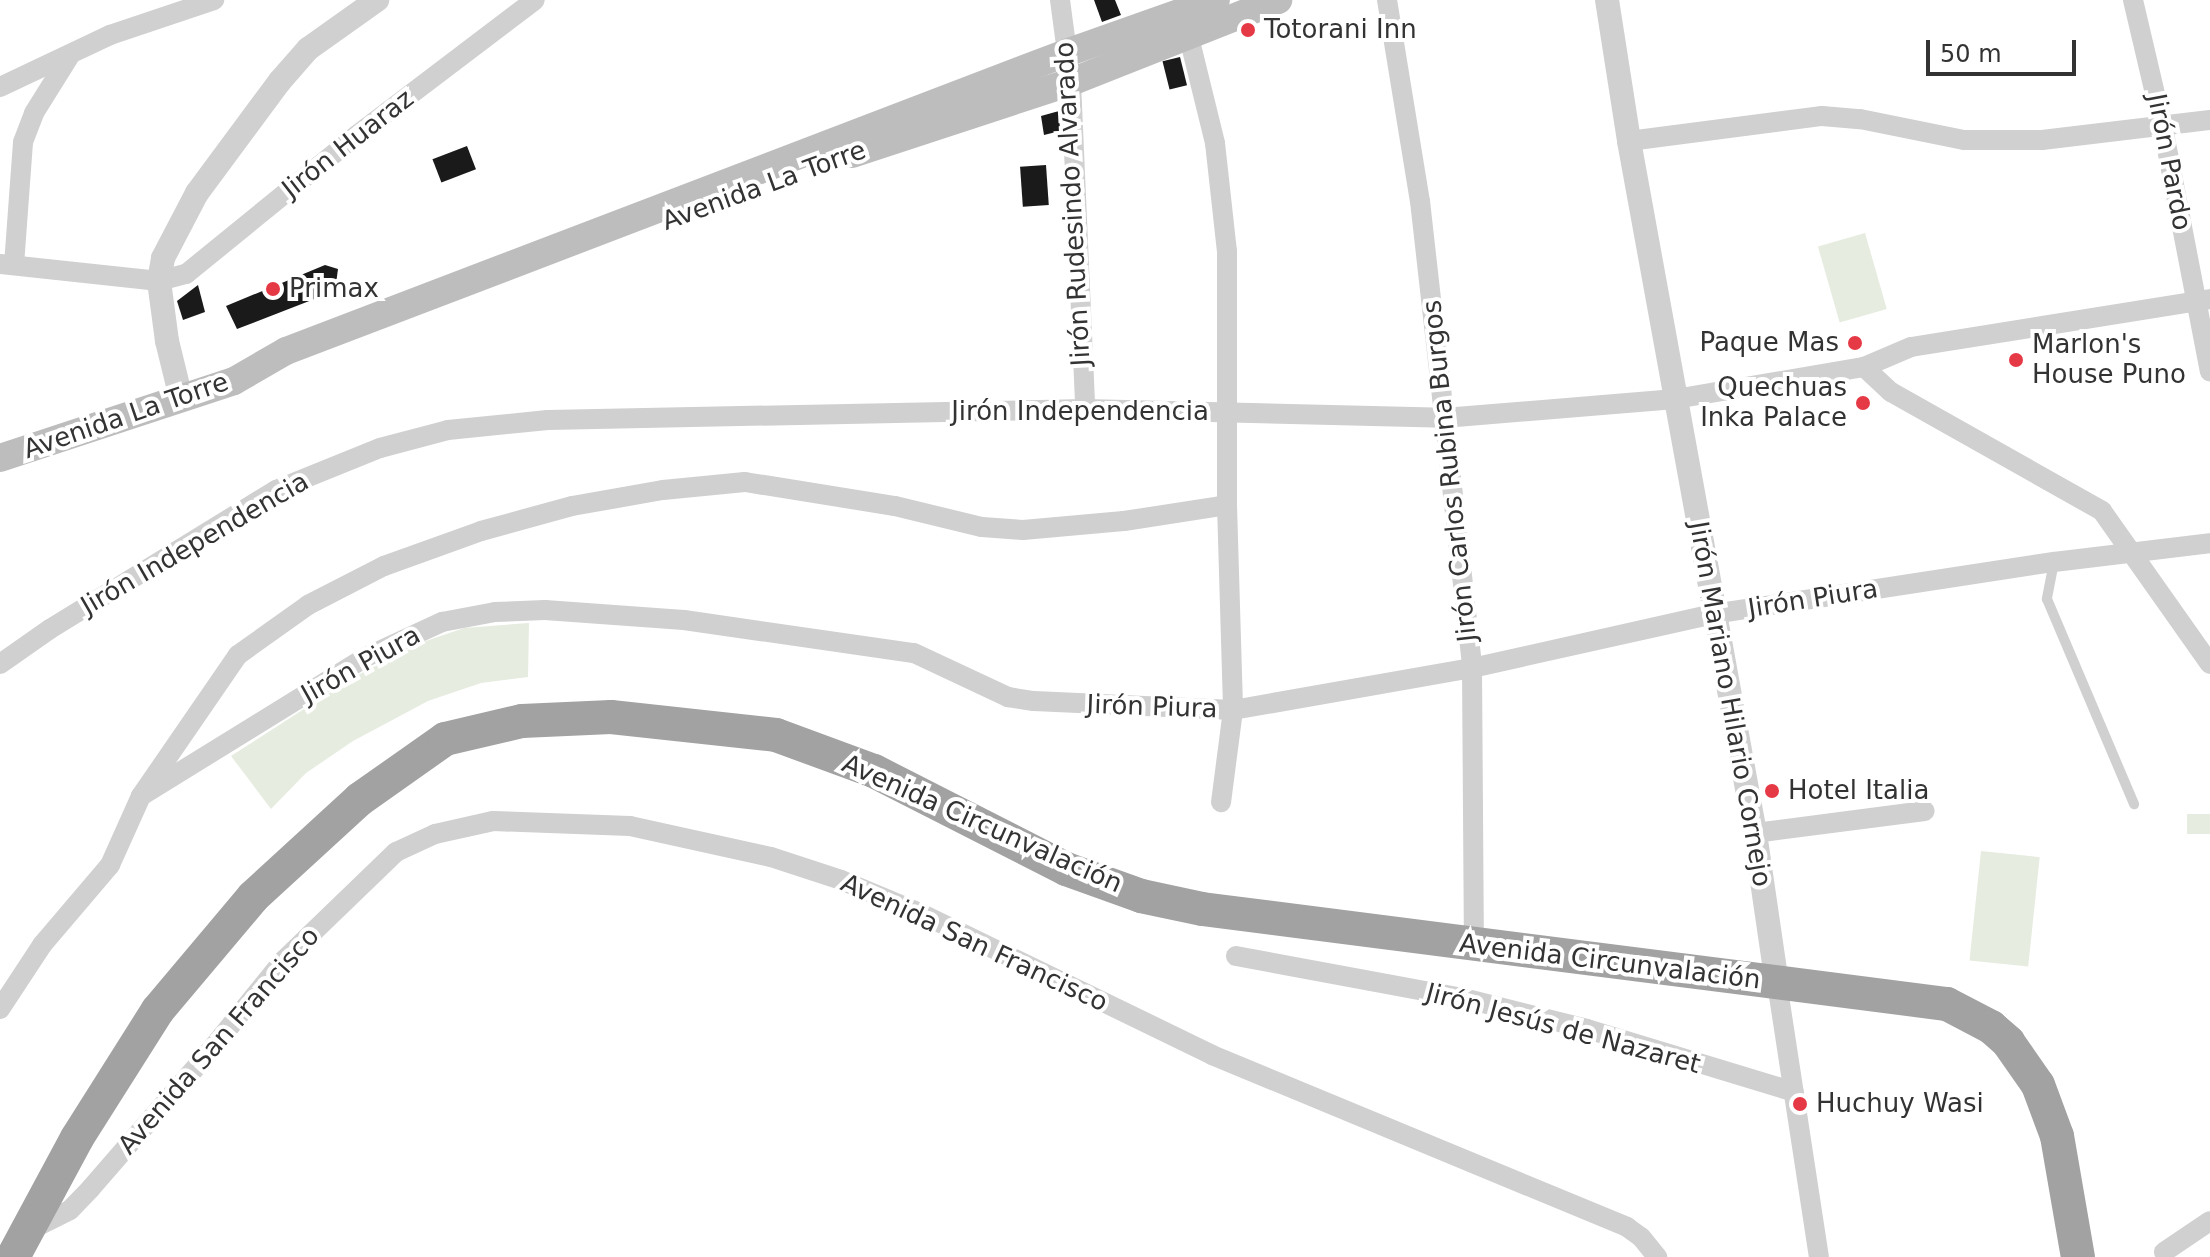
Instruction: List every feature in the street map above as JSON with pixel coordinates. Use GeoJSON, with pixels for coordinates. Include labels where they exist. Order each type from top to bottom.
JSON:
{"type":"FeatureCollection","features":[{"type":"Feature","properties":{"kind":"highway","name":"Avenida Circunvalación"},"geometry":{"type":"LineString","coordinates":[[19,1245],[77,1138],[158,1010],[253,897],[360,799],[445,739],[522,721],[611,717],[776,735],[874,771],[1066,869],[1141,896],[1202,909],[1947,1004],[1973,1015],[2008,1042],[2048,1105],[2057,1136],[2078,1257]]}},
{"type":"Feature","properties":{"kind":"main road","name":"Avenida La Torre"},"geometry":{"type":"LineString","coordinates":[[0,458],[251,372],[286,351],[1066,53],[1176,18],[1216,0]]}},
{"type":"Feature","properties":{"kind":"main road","name":"Avenida La Torre"},"geometry":{"type":"LineString","coordinates":[[251,372],[289,368],[630,233],[962,116],[1071,82],[1176,18],[1278,0]]}},
{"type":"Feature","properties":{"kind":"street"},"geometry":{"type":"LineString","coordinates":[[0,87],[110,35],[214,0]]}},
{"type":"Feature","properties":{"kind":"street"},"geometry":{"type":"LineString","coordinates":[[181,398],[167,341],[159,281],[163,258],[197,193],[239,133],[308,49],[377,0]]}},
{"type":"Feature","properties":{"kind":"street","name":"Jirón Huaraz"},"geometry":{"type":"LineString","coordinates":[[159,281],[175,279],[198,265],[357,135],[535,0]]}},
{"type":"Feature","properties":{"kind":"street","name":"Jirón Rudesindo Alvarado"},"geometry":{"type":"LineString","coordinates":[[1060,0],[1071,82],[1085,409]]}},
{"type":"Feature","properties":{"kind":"street","name":"Jirón Carlos Rubina Burgos"},"geometry":{"type":"LineString","coordinates":[[1387,0],[1420,201],[1472,668],[1474,945]]}},
{"type":"Feature","properties":{"kind":"street","name":"Jirón Mariano Hilario Cornejo"},"geometry":{"type":"LineString","coordinates":[[1607,0],[1713,614],[1755,833],[1777,983]]}},
{"type":"Feature","properties":{"kind":"street","name":"Jirón Pardo"},"geometry":{"type":"LineString","coordinates":[[2133,0],[2203,301],[2210,372]]}},
{"type":"Feature","properties":{"kind":"street"},"geometry":{"type":"LineString","coordinates":[[1176,18],[1215,143],[1224,213],[1233,710],[1221,802]]}},
{"type":"Feature","properties":{"kind":"street"},"geometry":{"type":"LineString","coordinates":[[69,57],[34,113],[23,142],[7,264],[159,281]]}},
{"type":"Feature","properties":{"kind":"street"},"geometry":{"type":"LineString","coordinates":[[1629,141],[1822,116],[1860,119],[1964,140],[2042,140],[2210,120]]}},
{"type":"Feature","properties":{"kind":"street","name":"Jirón Independencia"},"geometry":{"type":"LineString","coordinates":[[0,664],[50,629],[276,490],[380,448],[448,430],[548,420],[1085,409],[1444,418],[1675,399],[1864,367],[1911,347],[2203,301]]}},
{"type":"Feature","properties":{"kind":"street"},"geometry":{"type":"LineString","coordinates":[[1864,367],[1891,392],[2102,511],[2135,553],[2210,664]]}},
{"type":"Feature","properties":{"kind":"street"},"geometry":{"type":"LineString","coordinates":[[0,1009],[42,945],[110,865],[141,796],[238,655],[326,595],[384,566],[481,531],[572,506],[653,492],[745,482],[895,506],[982,527],[1023,530],[1109,523],[1227,505]]}},
{"type":"Feature","properties":{"kind":"street","name":"Jirón Piura"},"geometry":{"type":"LineString","coordinates":[[141,796],[229,745],[366,657],[442,622],[495,612],[545,610],[684,620],[914,653],[1008,697],[1034,701],[1233,710],[1472,668],[1713,614],[2054,562],[2210,543]]}},
{"type":"Feature","properties":{"kind":"street"},"geometry":{"type":"LineString","coordinates":[[1755,833],[1925,811]]}},
{"type":"Feature","properties":{"kind":"street","name":"Avenida San Francisco"},"geometry":{"type":"LineString","coordinates":[[19,1245],[70,1210],[201,1063],[283,961],[396,852],[435,834],[493,821],[630,826],[771,857],[841,880],[920,913],[1212,1055],[1627,1227],[1641,1237],[1657,1257]]}},
{"type":"Feature","properties":{"kind":"street","name":"Jirón Jesús de Nazaret"},"geometry":{"type":"LineString","coordinates":[[1236,956],[1467,999],[1587,1029],[1794,1092]]}},
{"type":"Feature","properties":{"kind":"street"},"geometry":{"type":"LineString","coordinates":[[1777,983],[1819,1257]]}},
{"type":"Feature","properties":{"kind":"street"},"geometry":{"type":"LineString","coordinates":[[2164,1252],[2210,1221]]}},
{"type":"Feature","properties":{"kind":"lane"},"geometry":{"type":"LineString","coordinates":[[2054,562],[2047,599],[2134,804]]}},
{"type":"Feature","properties":{"kind":"shaded area"},"geometry":{"type":"Polygon","coordinates":[[[1865,233],[1887,309],[1840,322],[1818,247],[1865,233]]]}},
{"type":"Feature","properties":{"kind":"shaded area"},"geometry":{"type":"Polygon","coordinates":[[[529,623],[528,677],[481,683],[428,701],[353,741],[306,773],[271,809],[231,756],[352,678],[423,642],[464,628],[529,623]]]}},
{"type":"Feature","properties":{"kind":"shaded area"},"geometry":{"type":"Polygon","coordinates":[[[2187,814],[2210,814],[2210,834],[2187,834],[2187,814]]]}},
{"type":"Feature","properties":{"kind":"shaded area"},"geometry":{"type":"Polygon","coordinates":[[[1981,851],[2040,857],[2028,967],[1970,960],[1981,851]]]}},
{"type":"Feature","properties":{"kind":"building"},"geometry":{"type":"Polygon","coordinates":[[[1094,0],[1115,0],[1121,15],[1102,22],[1094,0]]]}},
{"type":"Feature","properties":{"kind":"building"},"geometry":{"type":"Polygon","coordinates":[[[1180,57],[1187,85],[1170,89],[1163,61],[1180,57]]]}},
{"type":"Feature","properties":{"kind":"building"},"geometry":{"type":"Polygon","coordinates":[[[1059,111],[1060,131],[1044,135],[1041,116],[1059,111]]]}},
{"type":"Feature","properties":{"kind":"building"},"geometry":{"type":"Polygon","coordinates":[[[467,146],[476,169],[441,183],[432,159],[467,146]]]}},
{"type":"Feature","properties":{"kind":"building"},"geometry":{"type":"Polygon","coordinates":[[[1046,165],[1049,205],[1023,207],[1020,167],[1046,165]]]}},
{"type":"Feature","properties":{"kind":"building"},"geometry":{"type":"Polygon","coordinates":[[[325,265],[338,269],[335,291],[237,329],[226,306],[325,265]]]}},
{"type":"Feature","properties":{"kind":"building"},"geometry":{"type":"Polygon","coordinates":[[[198,285],[205,312],[183,320],[177,301],[198,285]]]}},
{"type":"Feature","properties":{"kind":"place","name":"Totorani Inn"},"geometry":{"type":"Point","coordinates":[1248,30]}},
{"type":"Feature","properties":{"kind":"place","name":"Primax"},"geometry":{"type":"Point","coordinates":[273,289]}},
{"type":"Feature","properties":{"kind":"place","name":"Paque Mas"},"geometry":{"type":"Point","coordinates":[1855,343]}},
{"type":"Feature","properties":{"kind":"place","name":"Marlon's House Puno"},"geometry":{"type":"Point","coordinates":[2016,360]}},
{"type":"Feature","properties":{"kind":"place","name":"Quechuas Inka Palace"},"geometry":{"type":"Point","coordinates":[1863,403]}},
{"type":"Feature","properties":{"kind":"place","name":"Hotel Italia"},"geometry":{"type":"Point","coordinates":[1772,791]}},
{"type":"Feature","properties":{"kind":"place","name":"Huchuy Wasi"},"geometry":{"type":"Point","coordinates":[1800,1104]}}]}
